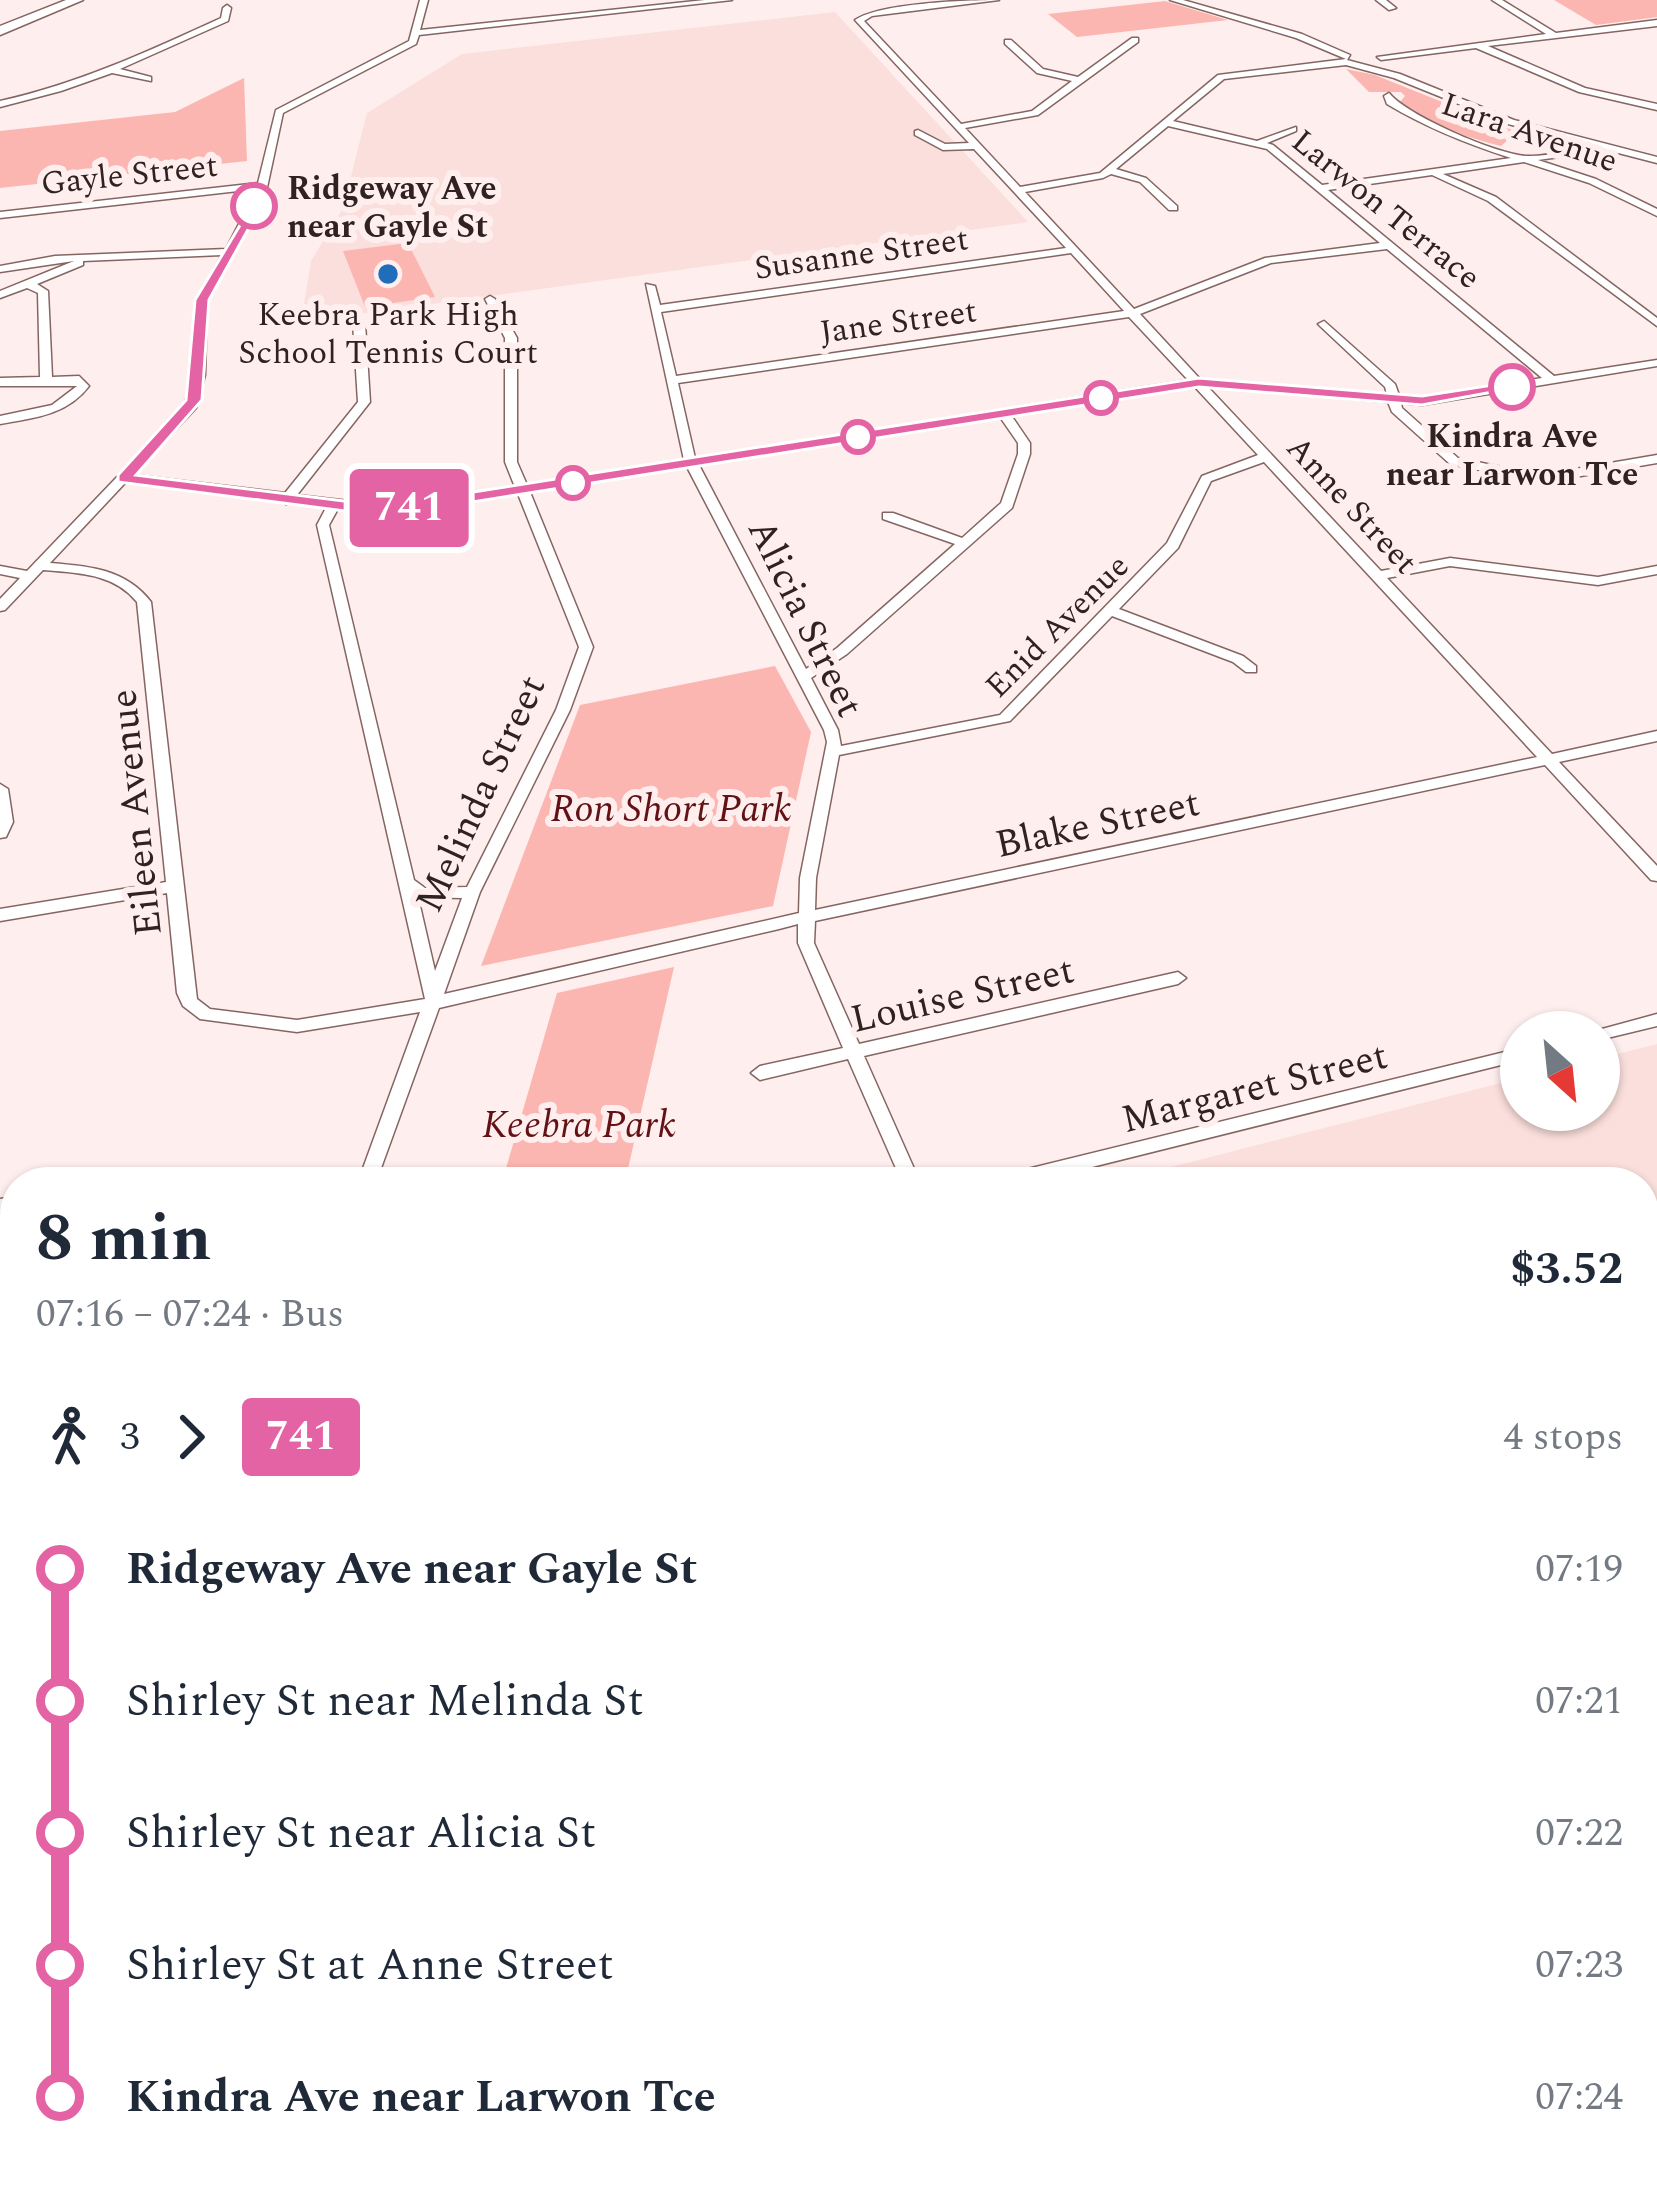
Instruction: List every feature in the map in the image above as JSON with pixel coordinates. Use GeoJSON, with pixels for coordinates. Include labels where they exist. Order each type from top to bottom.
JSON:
{"type":"FeatureCollection","features":[{"type":"Feature","properties":{"kind":"main road"},"geometry":{"type":"LineString","coordinates":[[0,31],[66,1]]}},
{"type":"Feature","properties":{"kind":"street"},"geometry":{"type":"LineString","coordinates":[[0,607],[194,400],[202,300],[263,185],[279,112],[406,46],[418,32],[424,0]]}},
{"type":"Feature","properties":{"kind":"street"},"geometry":{"type":"LineString","coordinates":[[418,32],[728,0]]}},
{"type":"Feature","properties":{"kind":"street","name":"Anne Street"},"geometry":{"type":"LineString","coordinates":[[995,0],[861,16],[860,22],[1657,876]]}},
{"type":"Feature","properties":{"kind":"street"},"geometry":{"type":"LineString","coordinates":[[1174,0],[1299,36],[1347,60],[1522,125],[1657,160]]}},
{"type":"Feature","properties":{"kind":"street"},"geometry":{"type":"LineString","coordinates":[[1199,0],[1304,29],[1385,60],[1522,125]]}},
{"type":"Feature","properties":{"kind":"street"},"geometry":{"type":"LineString","coordinates":[[1380,0],[1392,8]]}},
{"type":"Feature","properties":{"kind":"street"},"geometry":{"type":"LineString","coordinates":[[1496,0],[1553,35]]}},
{"type":"Feature","properties":{"kind":"street"},"geometry":{"type":"LineString","coordinates":[[0,104],[57,92],[112,70],[225,19],[227,8]]}},
{"type":"Feature","properties":{"kind":"street"},"geometry":{"type":"LineString","coordinates":[[1373,69],[1385,60],[1478,45],[1654,25]]}},
{"type":"Feature","properties":{"kind":"street"},"geometry":{"type":"LineString","coordinates":[[958,127],[1030,115],[1135,40]]}},
{"type":"Feature","properties":{"kind":"street"},"geometry":{"type":"LineString","coordinates":[[1008,42],[1040,71],[1078,80]]}},
{"type":"Feature","properties":{"kind":"street"},"geometry":{"type":"LineString","coordinates":[[1478,45],[1582,90],[1657,107]]}},
{"type":"Feature","properties":{"kind":"street"},"geometry":{"type":"LineString","coordinates":[[1018,190],[1089,180],[1109,170],[1220,77],[1362,54]]}},
{"type":"Feature","properties":{"kind":"street"},"geometry":{"type":"LineString","coordinates":[[112,70],[148,80]]}},
{"type":"Feature","properties":{"kind":"street","name":"Lara Avenue"},"geometry":{"type":"LineString","coordinates":[[1389,96],[1390,102],[1432,128],[1632,196],[1657,213]]}},
{"type":"Feature","properties":{"kind":"street","name":"Larwon Terrace"},"geometry":{"type":"LineString","coordinates":[[1165,122],[1260,143],[1552,380]]}},
{"type":"Feature","properties":{"kind":"street"},"geometry":{"type":"LineString","coordinates":[[1260,143],[1293,130]]}},
{"type":"Feature","properties":{"kind":"street"},"geometry":{"type":"LineString","coordinates":[[918,133],[943,147],[976,146]]}},
{"type":"Feature","properties":{"kind":"street"},"geometry":{"type":"LineString","coordinates":[[1321,188],[1603,147]]}},
{"type":"Feature","properties":{"kind":"street"},"geometry":{"type":"LineString","coordinates":[[1109,170],[1143,180],[1172,208]]}},
{"type":"Feature","properties":{"kind":"street"},"geometry":{"type":"LineString","coordinates":[[1436,174],[1492,199],[1657,323]]}},
{"type":"Feature","properties":{"kind":"street","name":"Gayle Street"},"geometry":{"type":"LineString","coordinates":[[0,214],[263,185]]}},
{"type":"Feature","properties":{"kind":"street","name":"Jane Street"},"geometry":{"type":"LineString","coordinates":[[671,380],[1132,313],[1269,260],[1390,244]]}},
{"type":"Feature","properties":{"kind":"street","name":"Susanne Street"},"geometry":{"type":"LineString","coordinates":[[657,308],[1072,250]]}},
{"type":"Feature","properties":{"kind":"street"},"geometry":{"type":"LineString","coordinates":[[0,269],[41,260],[227,252]]}},
{"type":"Feature","properties":{"kind":"street"},"geometry":{"type":"LineString","coordinates":[[0,295],[87,261]]}},
{"type":"Feature","properties":{"kind":"street"},"geometry":{"type":"LineString","coordinates":[[30,285],[43,291],[46,379]]}},
{"type":"Feature","properties":{"kind":"street","name":"Alicia Street"},"geometry":{"type":"LineString","coordinates":[[650,286],[692,463],[831,730],[832,752],[805,917],[806,944],[904,1167]]}},
{"type":"Feature","properties":{"kind":"street","name":"Melinda Street"},"geometry":{"type":"LineString","coordinates":[[373,1167],[472,892],[563,710],[586,647],[520,491],[510,448],[511,338],[490,299]]}},
{"type":"Feature","properties":{"kind":"street"},"geometry":{"type":"LineString","coordinates":[[286,500],[364,402],[359,323]]}},
{"type":"Feature","properties":{"kind":"street"},"geometry":{"type":"LineString","coordinates":[[1324,324],[1391,386],[1396,409],[1454,461],[1540,479],[1657,460]]}},
{"type":"Feature","properties":{"kind":"street"},"geometry":{"type":"LineString","coordinates":[[124,478],[393,510],[1199,382],[1432,400],[1657,363]]}},
{"type":"Feature","properties":{"kind":"street"},"geometry":{"type":"LineString","coordinates":[[0,382],[80,380],[83,386],[78,394],[46,412],[0,421]]}},
{"type":"Feature","properties":{"kind":"street"},"geometry":{"type":"LineString","coordinates":[[803,677],[842,651],[1006,505],[1019,478],[1024,443],[1004,414]]}},
{"type":"Feature","properties":{"kind":"street","name":"Enid Avenue"},"geometry":{"type":"LineString","coordinates":[[832,752],[1006,718],[1173,545],[1206,479],[1268,456]]}},
{"type":"Feature","properties":{"kind":"street"},"geometry":{"type":"LineString","coordinates":[[333,506],[323,525],[433,996]]}},
{"type":"Feature","properties":{"kind":"street"},"geometry":{"type":"LineString","coordinates":[[888,515],[963,543]]}},
{"type":"Feature","properties":{"kind":"street"},"geometry":{"type":"LineString","coordinates":[[1378,576],[1450,562],[1581,580],[1657,570]]}},
{"type":"Feature","properties":{"kind":"street","name":"Eileen Avenue"},"geometry":{"type":"LineString","coordinates":[[0,570],[116,578],[134,588],[144,602],[189,1003],[220,1018],[313,1024]]}},
{"type":"Feature","properties":{"kind":"street"},"geometry":{"type":"LineString","coordinates":[[1110,610],[1252,669]]}},
{"type":"Feature","properties":{"kind":"street","name":"Blake Street"},"geometry":{"type":"LineString","coordinates":[[313,1024],[1657,736]]}},
{"type":"Feature","properties":{"kind":"street"},"geometry":{"type":"LineString","coordinates":[[0,789],[4,822],[0,833]]}},
{"type":"Feature","properties":{"kind":"street"},"geometry":{"type":"LineString","coordinates":[[409,884],[422,893],[472,892]]}},
{"type":"Feature","properties":{"kind":"street"},"geometry":{"type":"LineString","coordinates":[[0,915],[176,886]]}},
{"type":"Feature","properties":{"kind":"street","name":"Louise Street"},"geometry":{"type":"LineString","coordinates":[[760,1073],[1178,978]]}},
{"type":"Feature","properties":{"kind":"street"},"geometry":{"type":"LineString","coordinates":[[1620,1029],[1657,1020]]}},
{"type":"Feature","properties":{"kind":"street","name":"Margaret Street"},"geometry":{"type":"LineString","coordinates":[[1064,1167],[1500,1059]]}},
{"type":"Feature","properties":{"kind":"shaded area"},"geometry":{"type":"Polygon","coordinates":[[[835,12],[1028,222],[301,322],[311,261],[343,208],[367,113],[462,54],[835,12]]]}},
{"type":"Feature","properties":{"kind":"shaded area"},"geometry":{"type":"Polygon","coordinates":[[[1657,1044],[1657,1167],[1171,1167],[1500,1083],[1500,1131],[1620,1131],[1620,1054],[1657,1044]]]}},
{"type":"Feature","properties":{"kind":"green space"},"geometry":{"type":"Polygon","coordinates":[[[1554,0],[1657,0],[1657,17],[1596,25],[1554,0]]]}},
{"type":"Feature","properties":{"kind":"green space"},"geometry":{"type":"Polygon","coordinates":[[[1165,1],[1228,20],[1077,37],[1048,14],[1165,1]]]}},
{"type":"Feature","properties":{"kind":"green space"},"geometry":{"type":"Polygon","coordinates":[[[1346,69],[1375,75],[1517,132],[1501,146],[1461,134],[1411,110],[1400,102],[1405,96],[1401,92],[1369,92],[1346,69]]]}},
{"type":"Feature","properties":{"kind":"green space"},"geometry":{"type":"Polygon","coordinates":[[[244,78],[247,161],[0,188],[0,131],[175,112],[244,78]]]}},
{"type":"Feature","properties":{"kind":"green space","name":"Keebra Park High School Tennis Court"},"geometry":{"type":"Polygon","coordinates":[[[408,243],[435,297],[365,307],[343,251],[408,243]]]}},
{"type":"Feature","properties":{"kind":"green space","name":"Ron Short Park"},"geometry":{"type":"Polygon","coordinates":[[[775,666],[811,732],[773,906],[481,966],[580,705],[775,666]]]}},
{"type":"Feature","properties":{"kind":"green space","name":"Keebra Park"},"geometry":{"type":"Polygon","coordinates":[[[674,967],[628,1167],[506,1167],[557,993],[674,967]]]}},
{"type":"Feature","properties":{"kind":"bus line","name":"741"},"geometry":{"type":"LineString","coordinates":[[254,206],[202,300],[194,400],[124,478],[384,511],[1199,382],[1422,401],[1512,387]]}},
{"type":"Feature","properties":{"kind":"place","name":"Ridgeway Ave near Gayle St"},"geometry":{"type":"Point","coordinates":[254,206]}},
{"type":"Feature","properties":{"kind":"place","name":"Keebra Park High School Tennis Court"},"geometry":{"type":"Point","coordinates":[388,274]}},
{"type":"Feature","properties":{"kind":"place","name":"Kindra Ave near Larwon Tce"},"geometry":{"type":"Point","coordinates":[1512,387]}}]}
